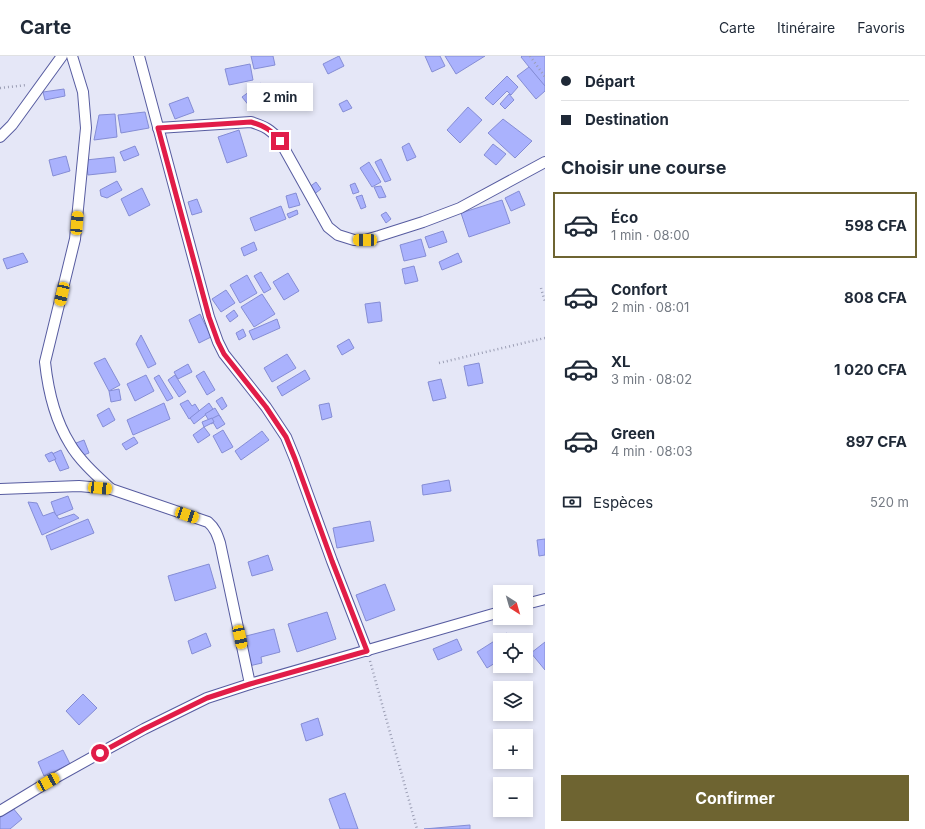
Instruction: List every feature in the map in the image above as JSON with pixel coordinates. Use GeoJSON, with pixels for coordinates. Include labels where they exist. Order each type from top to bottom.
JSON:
{"type":"FeatureCollection","features":[{"type":"Feature","properties":{"kind":"street"},"geometry":{"type":"LineString","coordinates":[[0,137],[12,125],[62,56]]}},
{"type":"Feature","properties":{"kind":"street"},"geometry":{"type":"LineString","coordinates":[[72,56],[83,92],[86,128],[75,239],[45,362],[47,381],[60,423],[70,445],[111,489]]}},
{"type":"Feature","properties":{"kind":"street"},"geometry":{"type":"LineString","coordinates":[[139,56],[209,317],[218,342],[224,354],[266,407],[286,437],[367,651]]}},
{"type":"Feature","properties":{"kind":"street"},"geometry":{"type":"LineString","coordinates":[[158,128],[251,122],[264,126],[274,132],[280,141],[328,227],[338,235],[354,240],[365,240],[379,236],[460,208],[545,162]]}},
{"type":"Feature","properties":{"kind":"street"},"geometry":{"type":"LineString","coordinates":[[0,489],[79,486],[111,489],[208,522],[216,532],[220,543],[250,684]]}},
{"type":"Feature","properties":{"kind":"street"},"geometry":{"type":"LineString","coordinates":[[533,602],[545,599]]}},
{"type":"Feature","properties":{"kind":"street"},"geometry":{"type":"LineString","coordinates":[[0,811],[48,782],[144,729],[207,698],[250,684],[493,614]]}},
{"type":"Feature","properties":{"kind":"path"},"geometry":{"type":"LineString","coordinates":[[530,56],[545,77]]}},
{"type":"Feature","properties":{"kind":"path"},"geometry":{"type":"LineString","coordinates":[[0,88],[43,83]]}},
{"type":"Feature","properties":{"kind":"path"},"geometry":{"type":"LineString","coordinates":[[541,288],[545,302]]}},
{"type":"Feature","properties":{"kind":"path"},"geometry":{"type":"LineString","coordinates":[[439,363],[545,338]]}},
{"type":"Feature","properties":{"kind":"path"},"geometry":{"type":"LineString","coordinates":[[367,651],[417,829]]}},
{"type":"Feature","properties":{"kind":"building"},"geometry":{"type":"Polygon","coordinates":[[[251,56],[273,56],[275,65],[254,69],[251,56]]]}},
{"type":"Feature","properties":{"kind":"building"},"geometry":{"type":"Polygon","coordinates":[[[339,56],[344,66],[328,74],[323,64],[339,56]]]}},
{"type":"Feature","properties":{"kind":"building"},"geometry":{"type":"Polygon","coordinates":[[[425,56],[440,56],[445,66],[432,72],[425,56]]]}},
{"type":"Feature","properties":{"kind":"building"},"geometry":{"type":"Polygon","coordinates":[[[445,56],[485,56],[456,74],[445,56]]]}},
{"type":"Feature","properties":{"kind":"building"},"geometry":{"type":"Polygon","coordinates":[[[545,56],[545,87],[521,57],[545,56]]]}},
{"type":"Feature","properties":{"kind":"building"},"geometry":{"type":"Polygon","coordinates":[[[250,64],[253,80],[229,85],[225,69],[250,64]]]}},
{"type":"Feature","properties":{"kind":"building"},"geometry":{"type":"Polygon","coordinates":[[[529,67],[545,86],[545,91],[536,99],[517,76],[529,67]]]}},
{"type":"Feature","properties":{"kind":"building"},"geometry":{"type":"Polygon","coordinates":[[[507,76],[518,87],[511,95],[507,91],[493,105],[485,98],[507,76]]]}},
{"type":"Feature","properties":{"kind":"building"},"geometry":{"type":"Polygon","coordinates":[[[261,83],[268,93],[250,107],[242,97],[261,83]]]}},
{"type":"Feature","properties":{"kind":"building"},"geometry":{"type":"Polygon","coordinates":[[[64,89],[65,96],[45,100],[43,92],[64,89]]]}},
{"type":"Feature","properties":{"kind":"building"},"geometry":{"type":"Polygon","coordinates":[[[509,94],[514,100],[505,109],[500,104],[509,94]]]}},
{"type":"Feature","properties":{"kind":"building"},"geometry":{"type":"Polygon","coordinates":[[[188,97],[194,112],[175,119],[169,104],[188,97]]]}},
{"type":"Feature","properties":{"kind":"building"},"geometry":{"type":"Polygon","coordinates":[[[347,100],[352,108],[343,112],[339,104],[347,100]]]}},
{"type":"Feature","properties":{"kind":"building"},"geometry":{"type":"Polygon","coordinates":[[[468,107],[482,120],[460,143],[447,130],[468,107]]]}},
{"type":"Feature","properties":{"kind":"building"},"geometry":{"type":"Polygon","coordinates":[[[145,112],[149,128],[121,133],[118,115],[145,112]]]}},
{"type":"Feature","properties":{"kind":"building"},"geometry":{"type":"Polygon","coordinates":[[[115,114],[117,137],[94,140],[99,115],[115,114]]]}},
{"type":"Feature","properties":{"kind":"building"},"geometry":{"type":"Polygon","coordinates":[[[503,119],[532,141],[515,158],[488,133],[503,119]]]}},
{"type":"Feature","properties":{"kind":"building"},"geometry":{"type":"Polygon","coordinates":[[[239,130],[247,156],[227,163],[218,137],[239,130]]]}},
{"type":"Feature","properties":{"kind":"building"},"geometry":{"type":"Polygon","coordinates":[[[409,143],[416,157],[407,161],[402,147],[409,143]]]}},
{"type":"Feature","properties":{"kind":"building"},"geometry":{"type":"Polygon","coordinates":[[[493,144],[506,154],[496,165],[484,155],[493,144]]]}},
{"type":"Feature","properties":{"kind":"building"},"geometry":{"type":"Polygon","coordinates":[[[135,146],[139,155],[124,161],[120,152],[135,146]]]}},
{"type":"Feature","properties":{"kind":"building"},"geometry":{"type":"Polygon","coordinates":[[[66,156],[70,171],[53,176],[49,160],[66,156]]]}},
{"type":"Feature","properties":{"kind":"building"},"geometry":{"type":"Polygon","coordinates":[[[114,157],[116,172],[88,175],[86,160],[114,157]]]}},
{"type":"Feature","properties":{"kind":"building"},"geometry":{"type":"Polygon","coordinates":[[[381,159],[391,180],[385,182],[375,162],[381,159]]]}},
{"type":"Feature","properties":{"kind":"building"},"geometry":{"type":"Polygon","coordinates":[[[369,162],[381,182],[372,187],[360,168],[369,162]]]}},
{"type":"Feature","properties":{"kind":"building"},"geometry":{"type":"Polygon","coordinates":[[[117,181],[122,190],[107,198],[101,196],[100,190],[117,181]]]}},
{"type":"Feature","properties":{"kind":"building"},"geometry":{"type":"Polygon","coordinates":[[[316,182],[321,189],[313,195],[308,188],[316,182]]]}},
{"type":"Feature","properties":{"kind":"building"},"geometry":{"type":"Polygon","coordinates":[[[355,183],[359,192],[353,194],[350,185],[355,183]]]}},
{"type":"Feature","properties":{"kind":"building"},"geometry":{"type":"Polygon","coordinates":[[[381,186],[386,197],[379,198],[374,187],[381,186]]]}},
{"type":"Feature","properties":{"kind":"building"},"geometry":{"type":"Polygon","coordinates":[[[142,188],[150,205],[129,216],[121,199],[142,188]]]}},
{"type":"Feature","properties":{"kind":"building"},"geometry":{"type":"Polygon","coordinates":[[[519,191],[525,205],[511,211],[505,198],[519,191]]]}},
{"type":"Feature","properties":{"kind":"building"},"geometry":{"type":"Polygon","coordinates":[[[296,193],[300,205],[289,208],[286,196],[296,193]]]}},
{"type":"Feature","properties":{"kind":"building"},"geometry":{"type":"Polygon","coordinates":[[[362,195],[366,207],[361,209],[356,197],[362,195]]]}},
{"type":"Feature","properties":{"kind":"building"},"geometry":{"type":"Polygon","coordinates":[[[197,199],[202,212],[192,215],[188,202],[197,199]]]}},
{"type":"Feature","properties":{"kind":"building"},"geometry":{"type":"Polygon","coordinates":[[[502,200],[510,223],[469,237],[461,213],[502,200]]]}},
{"type":"Feature","properties":{"kind":"building"},"geometry":{"type":"Polygon","coordinates":[[[281,206],[286,219],[255,231],[250,218],[281,206]]]}},
{"type":"Feature","properties":{"kind":"building"},"geometry":{"type":"Polygon","coordinates":[[[297,210],[298,214],[289,218],[287,214],[297,210]]]}},
{"type":"Feature","properties":{"kind":"building"},"geometry":{"type":"Polygon","coordinates":[[[386,212],[391,219],[386,223],[381,215],[386,212]]]}},
{"type":"Feature","properties":{"kind":"building"},"geometry":{"type":"Polygon","coordinates":[[[443,231],[447,242],[429,248],[425,237],[443,231]]]}},
{"type":"Feature","properties":{"kind":"building"},"geometry":{"type":"Polygon","coordinates":[[[421,239],[426,256],[404,261],[400,245],[421,239]]]}},
{"type":"Feature","properties":{"kind":"building"},"geometry":{"type":"Polygon","coordinates":[[[254,242],[257,250],[244,256],[241,248],[254,242]]]}},
{"type":"Feature","properties":{"kind":"building"},"geometry":{"type":"Polygon","coordinates":[[[23,253],[28,262],[7,269],[3,259],[23,253]]]}},
{"type":"Feature","properties":{"kind":"building"},"geometry":{"type":"Polygon","coordinates":[[[458,253],[462,262],[442,270],[439,262],[458,253]]]}},
{"type":"Feature","properties":{"kind":"building"},"geometry":{"type":"Polygon","coordinates":[[[414,266],[418,281],[405,284],[402,269],[414,266]]]}},
{"type":"Feature","properties":{"kind":"building"},"geometry":{"type":"Polygon","coordinates":[[[261,272],[271,289],[264,293],[254,276],[261,272]]]}},
{"type":"Feature","properties":{"kind":"building"},"geometry":{"type":"Polygon","coordinates":[[[288,273],[299,291],[284,300],[273,282],[288,273]]]}},
{"type":"Feature","properties":{"kind":"building"},"geometry":{"type":"Polygon","coordinates":[[[247,275],[257,293],[240,303],[230,285],[247,275]]]}},
{"type":"Feature","properties":{"kind":"building"},"geometry":{"type":"Polygon","coordinates":[[[226,290],[235,303],[221,312],[212,299],[226,290]]]}},
{"type":"Feature","properties":{"kind":"building"},"geometry":{"type":"Polygon","coordinates":[[[262,294],[275,314],[254,327],[241,307],[262,294]]]}},
{"type":"Feature","properties":{"kind":"building"},"geometry":{"type":"Polygon","coordinates":[[[380,302],[382,321],[368,323],[365,304],[380,302]]]}},
{"type":"Feature","properties":{"kind":"building"},"geometry":{"type":"Polygon","coordinates":[[[234,310],[238,316],[230,322],[226,316],[234,310]]]}},
{"type":"Feature","properties":{"kind":"building"},"geometry":{"type":"Polygon","coordinates":[[[200,314],[211,337],[199,343],[189,320],[200,314]]]}},
{"type":"Feature","properties":{"kind":"building"},"geometry":{"type":"Polygon","coordinates":[[[277,319],[280,328],[253,340],[249,331],[277,319]]]}},
{"type":"Feature","properties":{"kind":"building"},"geometry":{"type":"Polygon","coordinates":[[[243,329],[246,336],[239,340],[236,333],[243,329]]]}},
{"type":"Feature","properties":{"kind":"building"},"geometry":{"type":"Polygon","coordinates":[[[141,335],[156,364],[148,368],[136,344],[141,335]]]}},
{"type":"Feature","properties":{"kind":"building"},"geometry":{"type":"Polygon","coordinates":[[[349,339],[354,348],[342,355],[337,346],[349,339]]]}},
{"type":"Feature","properties":{"kind":"building"},"geometry":{"type":"Polygon","coordinates":[[[287,354],[296,368],[272,382],[264,368],[287,354]]]}},
{"type":"Feature","properties":{"kind":"building"},"geometry":{"type":"Polygon","coordinates":[[[105,358],[120,385],[109,391],[94,363],[105,358]]]}},
{"type":"Feature","properties":{"kind":"building"},"geometry":{"type":"Polygon","coordinates":[[[479,363],[483,383],[468,386],[464,366],[479,363]]]}},
{"type":"Feature","properties":{"kind":"building"},"geometry":{"type":"Polygon","coordinates":[[[188,364],[192,372],[178,379],[174,372],[188,364]]]}},
{"type":"Feature","properties":{"kind":"building"},"geometry":{"type":"Polygon","coordinates":[[[305,370],[310,379],[282,396],[277,387],[305,370]]]}},
{"type":"Feature","properties":{"kind":"building"},"geometry":{"type":"Polygon","coordinates":[[[204,371],[215,390],[207,395],[196,376],[204,371]]]}},
{"type":"Feature","properties":{"kind":"building"},"geometry":{"type":"Polygon","coordinates":[[[146,375],[154,391],[135,401],[127,384],[146,375]]]}},
{"type":"Feature","properties":{"kind":"building"},"geometry":{"type":"Polygon","coordinates":[[[159,375],[173,398],[167,401],[154,378],[159,375]]]}},
{"type":"Feature","properties":{"kind":"building"},"geometry":{"type":"Polygon","coordinates":[[[175,375],[186,392],[179,397],[168,380],[175,375]]]}},
{"type":"Feature","properties":{"kind":"building"},"geometry":{"type":"Polygon","coordinates":[[[441,379],[446,398],[433,401],[428,382],[441,379]]]}},
{"type":"Feature","properties":{"kind":"building"},"geometry":{"type":"Polygon","coordinates":[[[119,389],[121,400],[111,402],[109,391],[119,389]]]}},
{"type":"Feature","properties":{"kind":"building"},"geometry":{"type":"Polygon","coordinates":[[[222,397],[227,406],[222,410],[216,401],[222,397]]]}},
{"type":"Feature","properties":{"kind":"building"},"geometry":{"type":"Polygon","coordinates":[[[188,400],[192,406],[195,404],[200,412],[189,419],[180,404],[188,400]]]}},
{"type":"Feature","properties":{"kind":"building"},"geometry":{"type":"Polygon","coordinates":[[[164,403],[170,419],[133,435],[127,420],[164,403]]]}},
{"type":"Feature","properties":{"kind":"building"},"geometry":{"type":"Polygon","coordinates":[[[209,403],[213,409],[194,424],[190,418],[209,403]]]}},
{"type":"Feature","properties":{"kind":"building"},"geometry":{"type":"Polygon","coordinates":[[[329,403],[332,417],[322,420],[319,405],[329,403]]]}},
{"type":"Feature","properties":{"kind":"building"},"geometry":{"type":"Polygon","coordinates":[[[109,408],[115,420],[103,427],[97,415],[109,408]]]}},
{"type":"Feature","properties":{"kind":"building"},"geometry":{"type":"Polygon","coordinates":[[[215,408],[221,418],[211,424],[205,414],[215,408]]]}},
{"type":"Feature","properties":{"kind":"building"},"geometry":{"type":"Polygon","coordinates":[[[219,415],[225,424],[217,429],[211,419],[219,415]]]}},
{"type":"Feature","properties":{"kind":"building"},"geometry":{"type":"Polygon","coordinates":[[[212,418],[214,422],[204,427],[202,422],[212,418]]]}},
{"type":"Feature","properties":{"kind":"building"},"geometry":{"type":"Polygon","coordinates":[[[204,427],[210,435],[198,443],[193,435],[204,427]]]}},
{"type":"Feature","properties":{"kind":"building"},"geometry":{"type":"Polygon","coordinates":[[[223,430],[233,447],[222,453],[213,436],[223,430]]]}},
{"type":"Feature","properties":{"kind":"building"},"geometry":{"type":"Polygon","coordinates":[[[262,431],[269,440],[241,460],[235,451],[262,431]]]}},
{"type":"Feature","properties":{"kind":"building"},"geometry":{"type":"Polygon","coordinates":[[[134,437],[138,443],[126,450],[122,444],[134,437]]]}},
{"type":"Feature","properties":{"kind":"building"},"geometry":{"type":"Polygon","coordinates":[[[84,440],[89,453],[81,456],[76,443],[84,440]]]}},
{"type":"Feature","properties":{"kind":"building"},"geometry":{"type":"Polygon","coordinates":[[[61,450],[69,468],[60,471],[52,454],[61,450]]]}},
{"type":"Feature","properties":{"kind":"building"},"geometry":{"type":"Polygon","coordinates":[[[52,452],[56,459],[49,462],[45,455],[52,452]]]}},
{"type":"Feature","properties":{"kind":"building"},"geometry":{"type":"Polygon","coordinates":[[[449,480],[451,491],[423,495],[422,485],[449,480]]]}},
{"type":"Feature","properties":{"kind":"building"},"geometry":{"type":"Polygon","coordinates":[[[68,496],[73,509],[56,516],[51,502],[68,496]]]}},
{"type":"Feature","properties":{"kind":"building"},"geometry":{"type":"Polygon","coordinates":[[[28,502],[37,503],[43,516],[54,512],[59,519],[74,514],[79,518],[42,535],[28,502]]]}},
{"type":"Feature","properties":{"kind":"building"},"geometry":{"type":"Polygon","coordinates":[[[88,519],[94,533],[51,550],[46,536],[88,519]]]}},
{"type":"Feature","properties":{"kind":"building"},"geometry":{"type":"Polygon","coordinates":[[[370,521],[374,541],[337,548],[333,528],[370,521]]]}},
{"type":"Feature","properties":{"kind":"building"},"geometry":{"type":"Polygon","coordinates":[[[545,539],[545,555],[539,556],[537,540],[545,539]]]}},
{"type":"Feature","properties":{"kind":"building"},"geometry":{"type":"Polygon","coordinates":[[[268,555],[273,570],[252,576],[248,562],[268,555]]]}},
{"type":"Feature","properties":{"kind":"building"},"geometry":{"type":"Polygon","coordinates":[[[209,564],[216,588],[175,601],[168,576],[209,564]]]}},
{"type":"Feature","properties":{"kind":"building"},"geometry":{"type":"Polygon","coordinates":[[[385,584],[395,610],[366,621],[356,595],[385,584]]]}},
{"type":"Feature","properties":{"kind":"building"},"geometry":{"type":"Polygon","coordinates":[[[327,612],[336,639],[297,652],[288,624],[327,612]]]}},
{"type":"Feature","properties":{"kind":"building"},"geometry":{"type":"Polygon","coordinates":[[[274,629],[280,652],[261,657],[262,663],[249,666],[242,637],[274,629]]]}},
{"type":"Feature","properties":{"kind":"building"},"geometry":{"type":"Polygon","coordinates":[[[206,633],[211,646],[192,654],[188,641],[206,633]]]}},
{"type":"Feature","properties":{"kind":"building"},"geometry":{"type":"Polygon","coordinates":[[[457,639],[462,650],[438,660],[433,649],[457,639]]]}},
{"type":"Feature","properties":{"kind":"building"},"geometry":{"type":"Polygon","coordinates":[[[493,642],[493,664],[487,668],[477,652],[493,642]]]}},
{"type":"Feature","properties":{"kind":"building"},"geometry":{"type":"Polygon","coordinates":[[[545,642],[545,670],[533,655],[533,651],[545,642]]]}},
{"type":"Feature","properties":{"kind":"building"},"geometry":{"type":"Polygon","coordinates":[[[83,694],[97,708],[79,725],[66,711],[83,694]]]}},
{"type":"Feature","properties":{"kind":"building"},"geometry":{"type":"Polygon","coordinates":[[[318,718],[323,735],[306,741],[301,724],[318,718]]]}},
{"type":"Feature","properties":{"kind":"building"},"geometry":{"type":"Polygon","coordinates":[[[63,750],[70,764],[44,776],[38,762],[63,750]]]}},
{"type":"Feature","properties":{"kind":"building"},"geometry":{"type":"Polygon","coordinates":[[[345,793],[358,829],[340,829],[329,799],[345,793]]]}},
{"type":"Feature","properties":{"kind":"building"},"geometry":{"type":"Polygon","coordinates":[[[12,807],[22,819],[10,829],[0,829],[0,818],[12,807]]]}},
{"type":"Feature","properties":{"kind":"building"},"geometry":{"type":"Polygon","coordinates":[[[470,825],[470,829],[424,829],[470,825]]]}},
{"type":"Feature","properties":{"kind":"route"},"geometry":{"type":"LineString","coordinates":[[100,753],[144,729],[207,698],[250,684],[367,651],[286,437],[266,407],[224,354],[218,342],[209,317],[158,128],[251,122],[264,126],[274,132],[280,141]]}}]}
